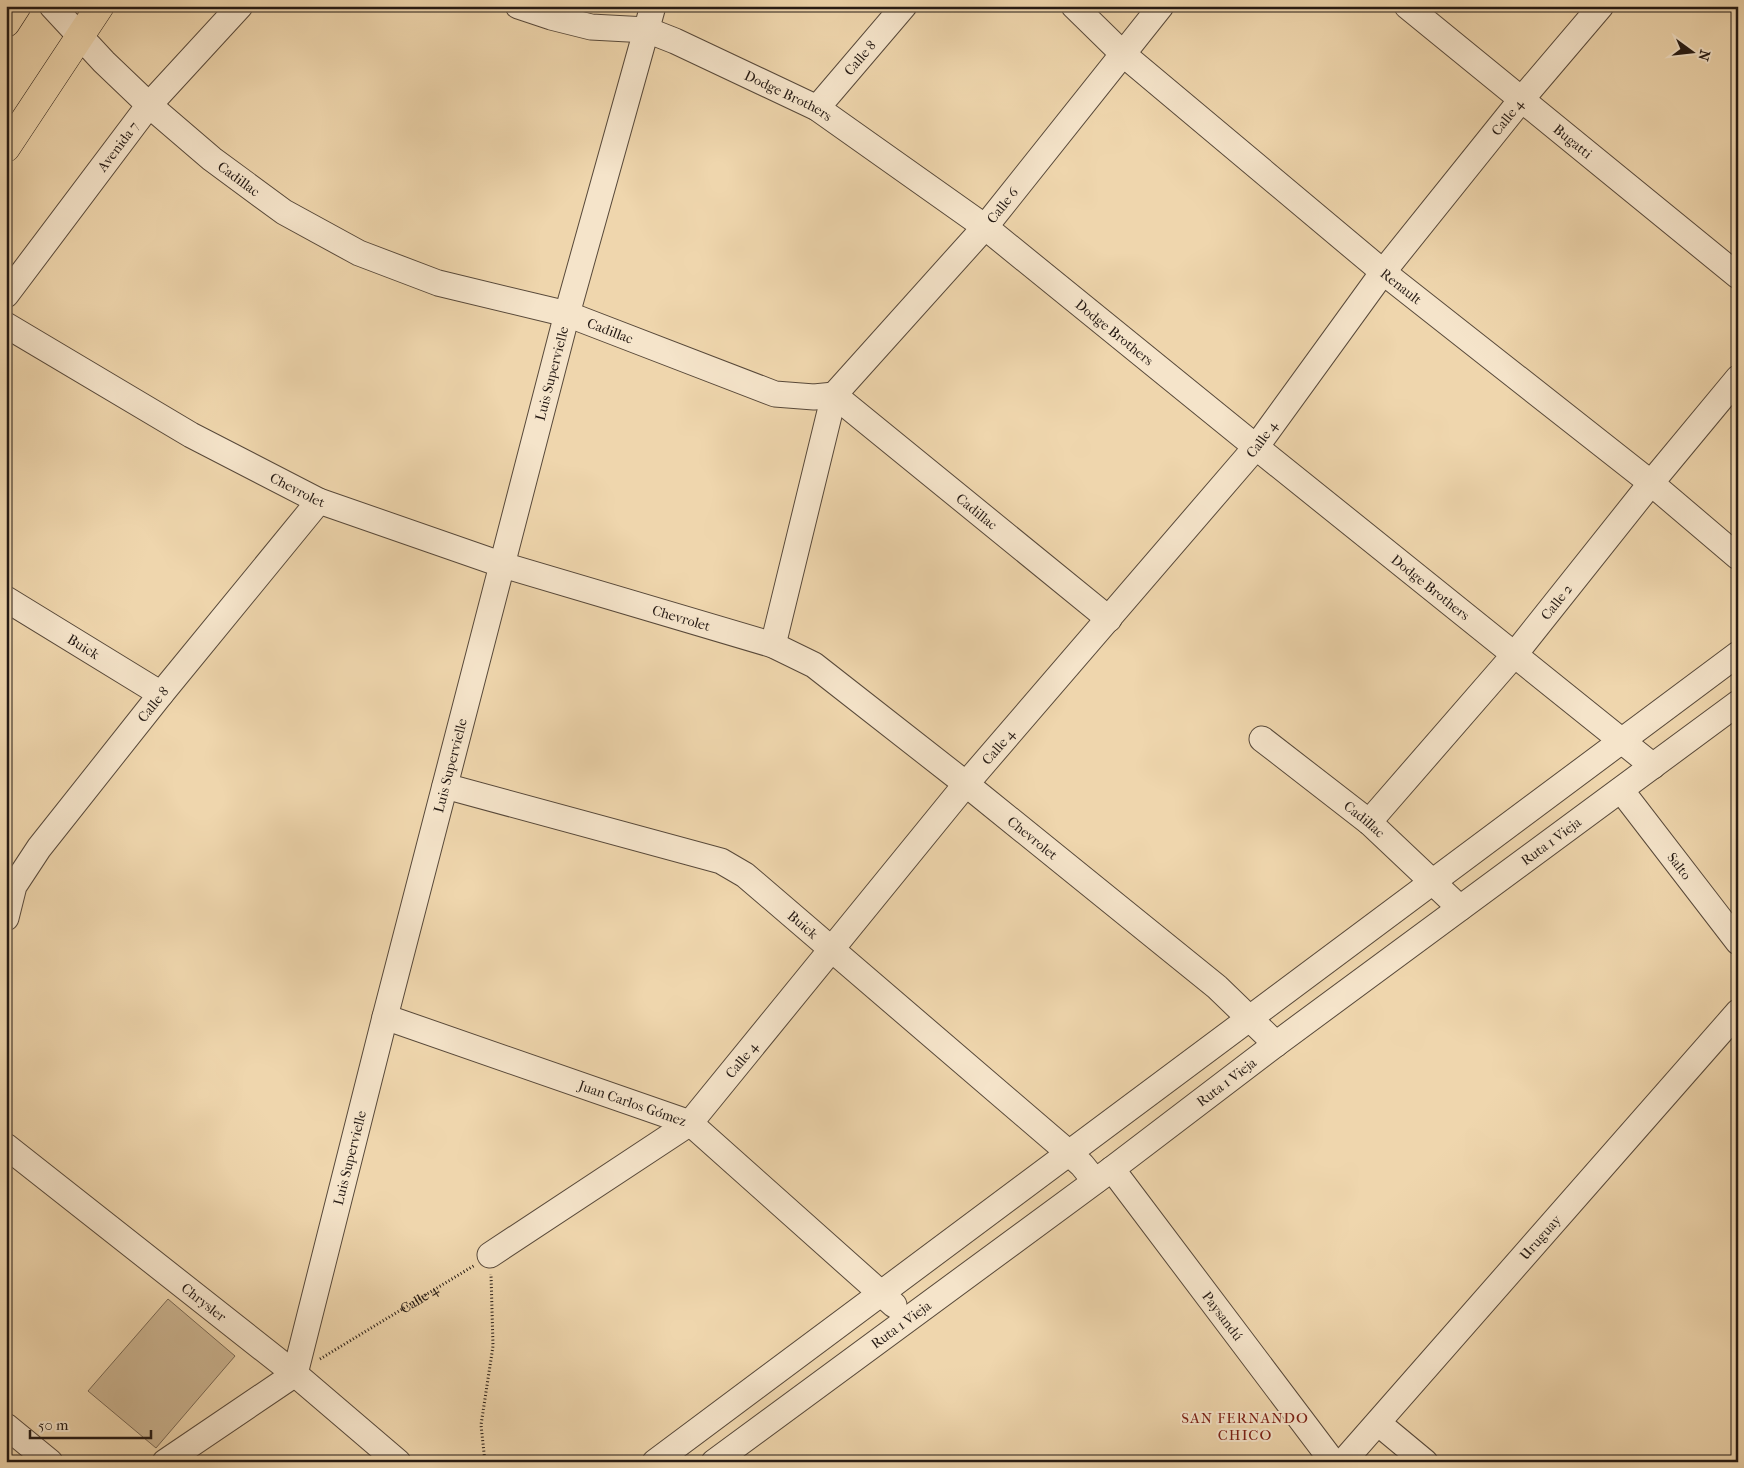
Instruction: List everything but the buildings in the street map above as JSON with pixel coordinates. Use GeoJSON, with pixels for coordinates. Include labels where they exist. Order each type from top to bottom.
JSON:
{"type":"FeatureCollection","features":[{"type":"Feature","properties":{"kind":"highway"},"geometry":{"type":"LineString","coordinates":[[6,23],[17,6]]}},
{"type":"Feature","properties":{"kind":"highway"},"geometry":{"type":"LineString","coordinates":[[6,148],[100,6]]}},
{"type":"Feature","properties":{"kind":"street","name":"Cadillac"},"geometry":{"type":"LineString","coordinates":[[52,6],[79,36],[149,104],[212,159],[284,212],[359,253],[438,283],[568,314],[775,394],[814,397],[834,395],[1109,618]]}},
{"type":"Feature","properties":{"kind":"street","name":"Avenida 7"},"geometry":{"type":"LineString","coordinates":[[6,295],[149,104],[240,6]]}},
{"type":"Feature","properties":{"kind":"street","name":"Dodge Brothers"},"geometry":{"type":"LineString","coordinates":[[518,6],[551,17],[591,26],[646,30],[676,41],[816,108],[985,227],[1653,766]]}},
{"type":"Feature","properties":{"kind":"street","name":"Luis Supervielle"},"geometry":{"type":"LineString","coordinates":[[295,1374],[385,1017],[568,314],[653,6]]}},
{"type":"Feature","properties":{"kind":"street","name":"Calle 8"},"geometry":{"type":"LineString","coordinates":[[816,108],[904,6]]}},
{"type":"Feature","properties":{"kind":"street","name":"Renault"},"geometry":{"type":"LineString","coordinates":[[1074,6],[1123,54],[1383,272],[1651,483],[1738,557]]}},
{"type":"Feature","properties":{"kind":"street","name":"Calle 6"},"geometry":{"type":"LineString","coordinates":[[834,395],[985,227],[1161,6]]}},
{"type":"Feature","properties":{"kind":"street","name":"Bugatti"},"geometry":{"type":"LineString","coordinates":[[1407,6],[1738,276]]}},
{"type":"Feature","properties":{"kind":"street","name":"Calle 4"},"geometry":{"type":"LineString","coordinates":[[490,1256],[690,1123],[966,784],[1256,447],[1383,272],[1521,100],[1602,6]]}},
{"type":"Feature","properties":{"kind":"street","name":"Chevrolet"},"geometry":{"type":"LineString","coordinates":[[6,325],[191,435],[319,500],[503,565],[773,645],[814,665],[966,784],[1217,987],[1276,1044]]}},
{"type":"Feature","properties":{"kind":"street","name":"Calle 2"},"geometry":{"type":"LineString","coordinates":[[1370,822],[1516,654],[1651,483],[1738,378]]}},
{"type":"Feature","properties":{"kind":"street"},"geometry":{"type":"LineString","coordinates":[[773,645],[834,395]]}},
{"type":"Feature","properties":{"kind":"street","name":"Calle 8"},"geometry":{"type":"LineString","coordinates":[[6,918],[10,883],[319,500]]}},
{"type":"Feature","properties":{"kind":"street","name":"Buick"},"geometry":{"type":"LineString","coordinates":[[6,599],[161,694]]}},
{"type":"Feature","properties":{"kind":"street"},"geometry":{"type":"LineString","coordinates":[[655,1462],[1738,654]]}},
{"type":"Feature","properties":{"kind":"street","name":"Ruta 1 Vieja"},"geometry":{"type":"LineString","coordinates":[[714,1462],[1104,1175],[1276,1044],[1738,703]]}},
{"type":"Feature","properties":{"kind":"street","name":"Cadillac"},"geometry":{"type":"LineString","coordinates":[[1262,739],[1370,822],[1460,908]]}},
{"type":"Feature","properties":{"kind":"street","name":"Buick"},"geometry":{"type":"LineString","coordinates":[[445,786],[721,861],[745,875],[1082,1165],[1104,1175]]}},
{"type":"Feature","properties":{"kind":"street","name":"Salto"},"geometry":{"type":"LineString","coordinates":[[1621,790],[1738,942]]}},
{"type":"Feature","properties":{"kind":"street","name":"Uruguay"},"geometry":{"type":"LineString","coordinates":[[1343,1462],[1738,1012]]}},
{"type":"Feature","properties":{"kind":"street","name":"Juan Carlos Gómez"},"geometry":{"type":"LineString","coordinates":[[385,1017],[690,1123],[908,1318]]}},
{"type":"Feature","properties":{"kind":"street","name":"Chrysler"},"geometry":{"type":"LineString","coordinates":[[6,1146],[295,1374],[398,1462]]}},
{"type":"Feature","properties":{"kind":"street","name":"Paysandú"},"geometry":{"type":"LineString","coordinates":[[1104,1175],[1333,1462]]}},
{"type":"Feature","properties":{"kind":"street"},"geometry":{"type":"LineString","coordinates":[[165,1462],[295,1374]]}},
{"type":"Feature","properties":{"kind":"street"},"geometry":{"type":"LineString","coordinates":[[1378,1423],[1425,1462]]}},
{"type":"Feature","properties":{"kind":"street"},"geometry":{"type":"LineString","coordinates":[[6,1426],[50,1462]]}},
{"type":"Feature","properties":{"kind":"path","name":"Calle 4"},"geometry":{"type":"LineString","coordinates":[[295,1374],[490,1256]]}},
{"type":"Feature","properties":{"kind":"path"},"geometry":{"type":"LineString","coordinates":[[485,1462],[481,1425],[493,1346],[490,1256]]}},
{"type":"Feature","properties":{"kind":"shaded area"},"geometry":{"type":"Polygon","coordinates":[[[168,1299],[235,1356],[156,1448],[88,1391],[168,1299]]]}},
{"type":"Feature","properties":{"kind":"district","name":"SAN FERNANDO CHICO"},"geometry":{"type":"Point","coordinates":[1245,1426]}}]}
